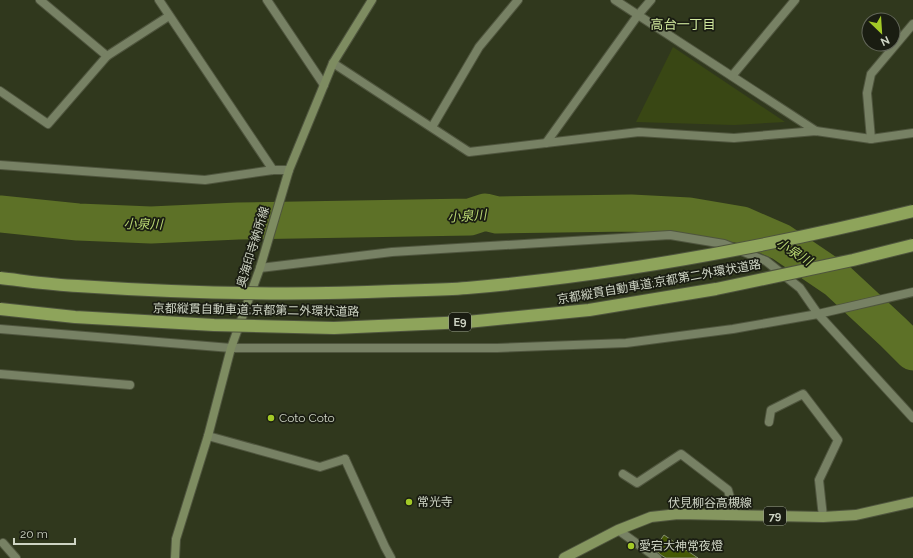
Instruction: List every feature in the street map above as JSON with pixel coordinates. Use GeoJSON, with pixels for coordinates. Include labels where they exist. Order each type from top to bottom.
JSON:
{"type":"FeatureCollection","features":[{"type":"Feature","properties":{"kind":"highway","name":"京都縦貫自動車道;京都第二外環状道路"},"geometry":{"type":"LineString","coordinates":[[0,278],[76,286],[217,293],[335,293],[466,288],[586,275],[710,255],[847,228],[913,211]]}},
{"type":"Feature","properties":{"kind":"highway","name":"京都縦貫自動車道;京都第二外環状道路"},"geometry":{"type":"LineString","coordinates":[[0,309],[75,317],[214,325],[334,328],[467,322],[589,310],[693,293],[852,260],[913,245]]}},
{"type":"Feature","properties":{"kind":"main road","name":"奥海印寺納所線"},"geometry":{"type":"LineString","coordinates":[[175,558],[176,539],[208,436],[231,348],[265,255],[289,170],[333,63],[372,0]]}},
{"type":"Feature","properties":{"kind":"main road","name":"伏見柳谷高槻線"},"geometry":{"type":"LineString","coordinates":[[564,558],[618,530],[651,517],[678,514],[823,517],[856,515],[913,502]]}},
{"type":"Feature","properties":{"kind":"street"},"geometry":{"type":"LineString","coordinates":[[40,0],[106,56]]}},
{"type":"Feature","properties":{"kind":"street"},"geometry":{"type":"LineString","coordinates":[[159,0],[273,170]]}},
{"type":"Feature","properties":{"kind":"street"},"geometry":{"type":"LineString","coordinates":[[267,0],[324,85]]}},
{"type":"Feature","properties":{"kind":"street"},"geometry":{"type":"LineString","coordinates":[[432,127],[479,47],[518,0]]}},
{"type":"Feature","properties":{"kind":"street"},"geometry":{"type":"LineString","coordinates":[[614,0],[816,131]]}},
{"type":"Feature","properties":{"kind":"street"},"geometry":{"type":"LineString","coordinates":[[546,143],[638,15],[651,0]]}},
{"type":"Feature","properties":{"kind":"street"},"geometry":{"type":"LineString","coordinates":[[732,76],[795,0]]}},
{"type":"Feature","properties":{"kind":"street"},"geometry":{"type":"LineString","coordinates":[[0,91],[48,124],[106,56],[169,16]]}},
{"type":"Feature","properties":{"kind":"street"},"geometry":{"type":"LineString","coordinates":[[871,139],[867,93],[871,74],[913,24]]}},
{"type":"Feature","properties":{"kind":"street"},"geometry":{"type":"LineString","coordinates":[[333,63],[469,152],[639,132],[734,138],[816,131],[871,139],[913,133]]}},
{"type":"Feature","properties":{"kind":"street"},"geometry":{"type":"LineString","coordinates":[[0,165],[205,180],[273,170],[289,170]]}},
{"type":"Feature","properties":{"kind":"street"},"geometry":{"type":"LineString","coordinates":[[260,268],[392,252],[670,235],[724,244],[766,261],[800,288],[818,314],[913,418]]}},
{"type":"Feature","properties":{"kind":"street"},"geometry":{"type":"LineString","coordinates":[[0,329],[231,348],[497,348],[626,343],[732,329],[818,314],[910,293]]}},
{"type":"Feature","properties":{"kind":"street"},"geometry":{"type":"LineString","coordinates":[[0,374],[130,385]]}},
{"type":"Feature","properties":{"kind":"street"},"geometry":{"type":"LineString","coordinates":[[769,422],[771,410],[803,394],[838,440],[819,480],[823,517]]}},
{"type":"Feature","properties":{"kind":"street"},"geometry":{"type":"LineString","coordinates":[[208,436],[320,467],[345,459],[391,558]]}},
{"type":"Feature","properties":{"kind":"street"},"geometry":{"type":"LineString","coordinates":[[623,474],[637,483],[681,454],[728,490],[735,515]]}},
{"type":"Feature","properties":{"kind":"street"},"geometry":{"type":"LineString","coordinates":[[618,530],[657,558]]}},
{"type":"Feature","properties":{"kind":"street"},"geometry":{"type":"LineString","coordinates":[[3,543],[16,558]]}},
{"type":"Feature","properties":{"kind":"green space"},"geometry":{"type":"Polygon","coordinates":[[[673,47],[785,122],[734,125],[636,122],[673,47]]]}},
{"type":"Feature","properties":{"kind":"building"},"geometry":{"type":"Polygon","coordinates":[[[664,535],[698,558],[666,558],[661,555],[654,549],[664,535]]]}},
{"type":"Feature","properties":{"kind":"waterway","name":"小泉川"},"geometry":{"type":"LineString","coordinates":[[0,214],[78,222],[151,225],[238,221],[470,217],[485,212],[497,215],[631,213],[689,216],[742,225],[781,242],[837,280],[913,352]]}},
{"type":"Feature","properties":{"kind":"place","name":"Coto Coto"},"geometry":{"type":"Point","coordinates":[271,418]}},
{"type":"Feature","properties":{"kind":"place","name":"常光寺"},"geometry":{"type":"Point","coordinates":[409,502]}},
{"type":"Feature","properties":{"kind":"place","name":"愛宕大神常夜燈"},"geometry":{"type":"Point","coordinates":[631,546]}},
{"type":"Feature","properties":{"kind":"district","name":"高台一丁目"},"geometry":{"type":"Point","coordinates":[683,24]}}]}
